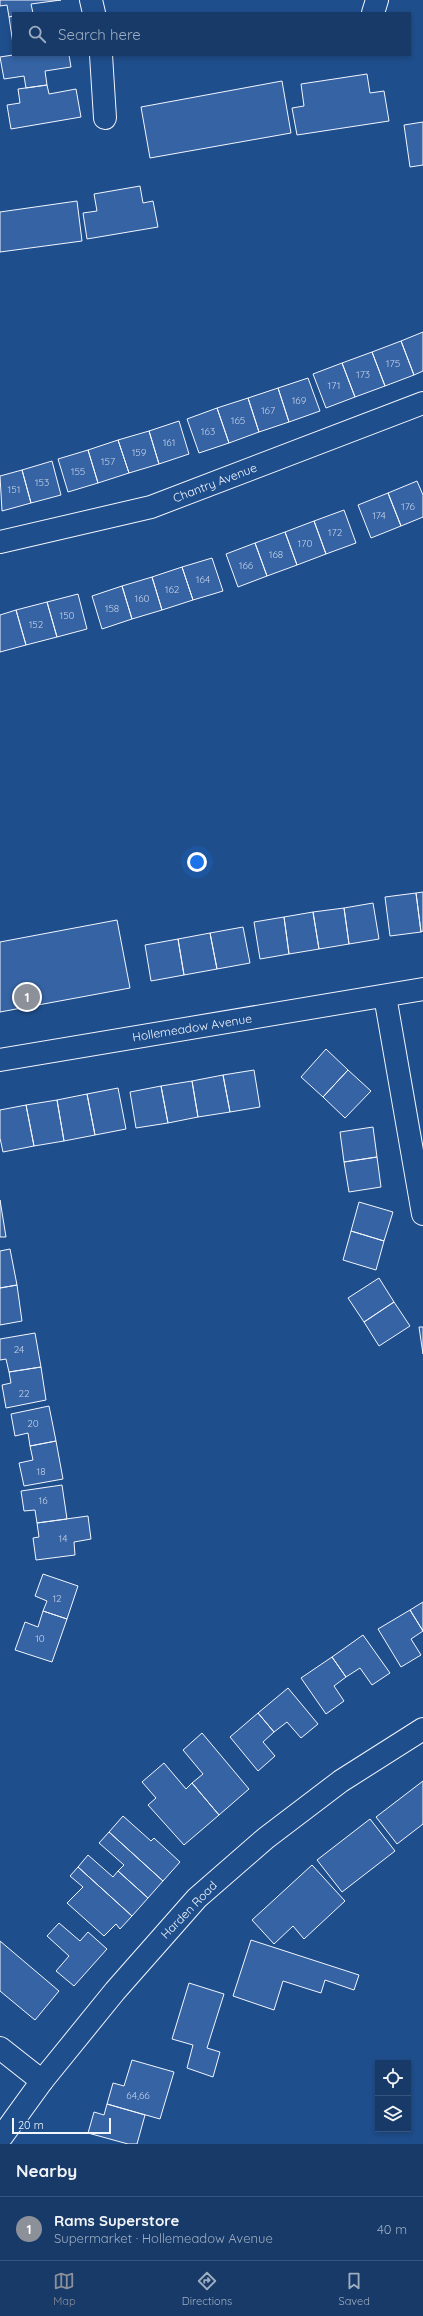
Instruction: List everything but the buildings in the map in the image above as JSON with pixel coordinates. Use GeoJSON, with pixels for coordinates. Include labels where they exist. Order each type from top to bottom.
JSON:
{"type":"FeatureCollection","features":[{"type":"Feature","properties":{"kind":"street"},"geometry":{"type":"LineString","coordinates":[[91,0],[94,12]]}},
{"type":"Feature","properties":{"kind":"street"},"geometry":{"type":"LineString","coordinates":[[373,12],[377,0]]}},
{"type":"Feature","properties":{"kind":"street"},"geometry":{"type":"LineString","coordinates":[[101,56],[105,118]]}},
{"type":"Feature","properties":{"kind":"street","name":"Chantry Avenue"},"geometry":{"type":"LineString","coordinates":[[0,542],[151,507],[423,404]]}},
{"type":"Feature","properties":{"kind":"street","name":"Hollemeadow Avenue"},"geometry":{"type":"LineString","coordinates":[[0,1060],[423,989]]}},
{"type":"Feature","properties":{"kind":"street"},"geometry":{"type":"LineString","coordinates":[[385,996],[423,1214]]}},
{"type":"Feature","properties":{"kind":"street","name":"Harden Road"},"geometry":{"type":"LineString","coordinates":[[0,2139],[42,2082],[115,1991],[197,1898],[266,1838],[341,1781],[423,1729]]}},
{"type":"Feature","properties":{"kind":"street"},"geometry":{"type":"LineString","coordinates":[[0,2048],[42,2082]]}},
{"type":"Feature","properties":{"kind":"place","name":"Rams Superstore"},"geometry":{"type":"Point","coordinates":[27,997]}}]}
